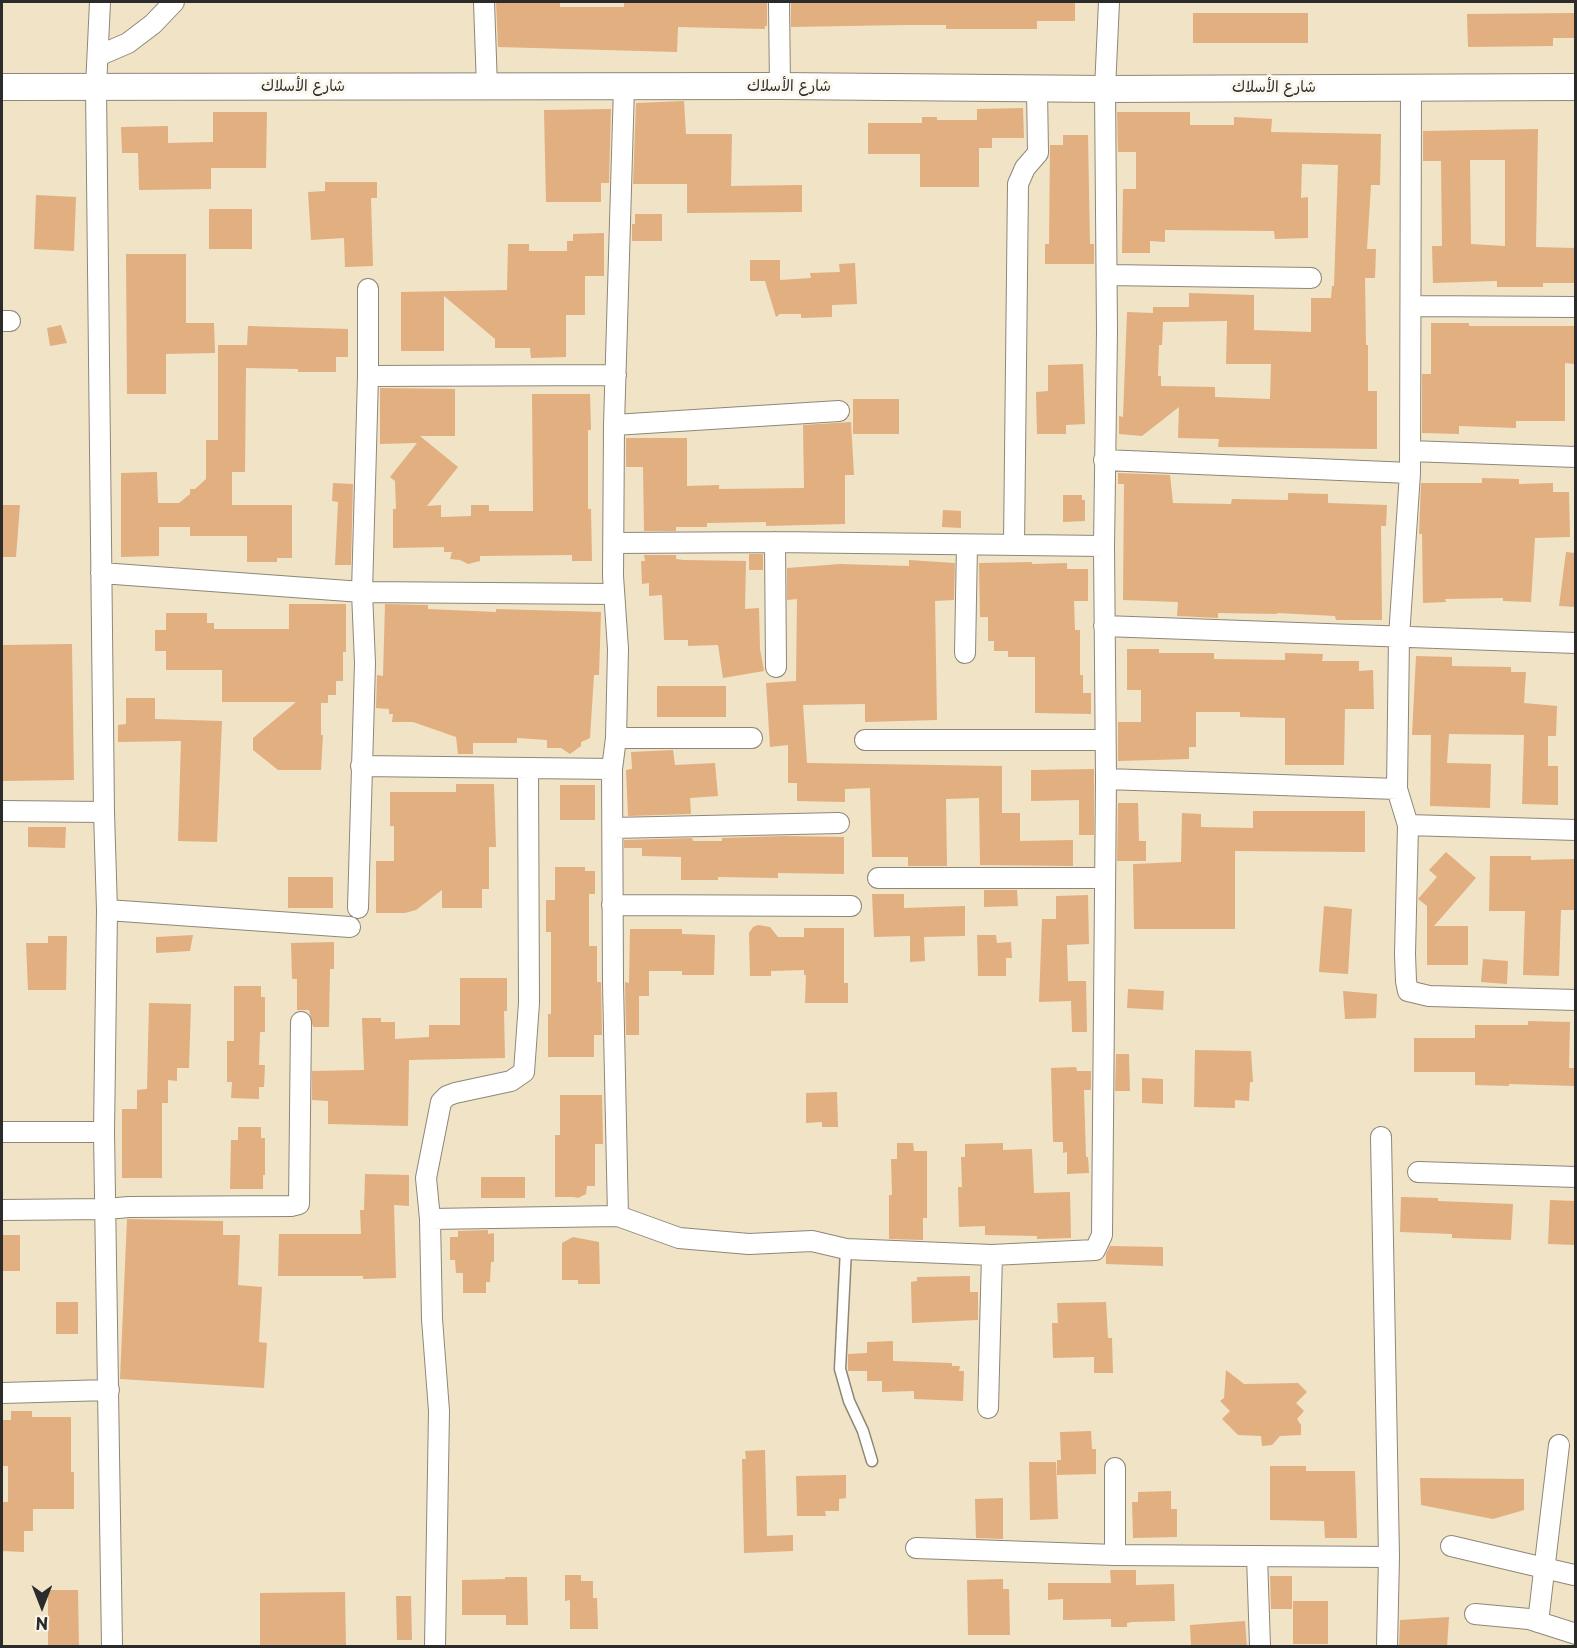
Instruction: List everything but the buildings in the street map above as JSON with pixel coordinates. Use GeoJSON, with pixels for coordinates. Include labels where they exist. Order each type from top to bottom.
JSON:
{"type":"FeatureCollection","features":[{"type":"Feature","properties":{"kind":"street"},"geometry":{"type":"LineString","coordinates":[[100,2],[96,87],[107,910],[104,1132],[110,1390],[112,1647]]}},
{"type":"Feature","properties":{"kind":"street"},"geometry":{"type":"LineString","coordinates":[[98,56],[128,43],[153,24],[174,2]]}},
{"type":"Feature","properties":{"kind":"street"},"geometry":{"type":"LineString","coordinates":[[484,2],[487,87]]}},
{"type":"Feature","properties":{"kind":"street"},"geometry":{"type":"LineString","coordinates":[[779,2],[780,86]]}},
{"type":"Feature","properties":{"kind":"street"},"geometry":{"type":"LineString","coordinates":[[430,1220],[618,1216],[679,1238],[749,1244],[812,1241],[846,1249],[992,1255],[1095,1250],[1102,1235],[1106,779],[1105,89],[1109,2]]}},
{"type":"Feature","properties":{"kind":"street","name":"شارع الأسلاك"},"geometry":{"type":"LineString","coordinates":[[2,87],[780,86],[1037,89],[1575,87]]}},
{"type":"Feature","properties":{"kind":"street"},"geometry":{"type":"LineString","coordinates":[[618,1216],[612,905],[612,769],[616,738],[618,649],[614,594],[614,425],[624,87]]}},
{"type":"Feature","properties":{"kind":"street"},"geometry":{"type":"LineString","coordinates":[[1411,87],[1410,473],[1400,637],[1397,789],[1408,825],[1406,981],[1408,991],[1429,996],[1575,1000]]}},
{"type":"Feature","properties":{"kind":"street"},"geometry":{"type":"LineString","coordinates":[[1014,545],[1018,184],[1025,168],[1038,153],[1037,89]]}},
{"type":"Feature","properties":{"kind":"street"},"geometry":{"type":"LineString","coordinates":[[1107,275],[1311,278]]}},
{"type":"Feature","properties":{"kind":"street"},"geometry":{"type":"LineString","coordinates":[[358,908],[365,663],[362,592],[368,289]]}},
{"type":"Feature","properties":{"kind":"street"},"geometry":{"type":"LineString","coordinates":[[1411,306],[1575,307]]}},
{"type":"Feature","properties":{"kind":"street"},"geometry":{"type":"LineString","coordinates":[[368,376],[616,375]]}},
{"type":"Feature","properties":{"kind":"street"},"geometry":{"type":"LineString","coordinates":[[614,425],[839,411]]}},
{"type":"Feature","properties":{"kind":"street"},"geometry":{"type":"LineString","coordinates":[[1410,452],[1575,457]]}},
{"type":"Feature","properties":{"kind":"street"},"geometry":{"type":"LineString","coordinates":[[1104,460],[1410,473]]}},
{"type":"Feature","properties":{"kind":"street"},"geometry":{"type":"LineString","coordinates":[[614,543],[775,542],[1104,546]]}},
{"type":"Feature","properties":{"kind":"street"},"geometry":{"type":"LineString","coordinates":[[775,542],[776,667]]}},
{"type":"Feature","properties":{"kind":"street"},"geometry":{"type":"LineString","coordinates":[[965,653],[967,545]]}},
{"type":"Feature","properties":{"kind":"street"},"geometry":{"type":"LineString","coordinates":[[101,573],[362,592],[614,594]]}},
{"type":"Feature","properties":{"kind":"street"},"geometry":{"type":"LineString","coordinates":[[1104,626],[1575,643]]}},
{"type":"Feature","properties":{"kind":"street"},"geometry":{"type":"LineString","coordinates":[[616,738],[752,738]]}},
{"type":"Feature","properties":{"kind":"street"},"geometry":{"type":"LineString","coordinates":[[865,740],[1105,740]]}},
{"type":"Feature","properties":{"kind":"street"},"geometry":{"type":"LineString","coordinates":[[362,766],[612,769]]}},
{"type":"Feature","properties":{"kind":"street"},"geometry":{"type":"LineString","coordinates":[[435,1647],[439,1411],[432,1319],[430,1220],[426,1178],[441,1102],[447,1096],[455,1093],[511,1081],[524,1072],[528,1004],[528,768]]}},
{"type":"Feature","properties":{"kind":"street"},"geometry":{"type":"LineString","coordinates":[[1106,779],[1397,789]]}},
{"type":"Feature","properties":{"kind":"street"},"geometry":{"type":"LineString","coordinates":[[2,811],[104,812]]}},
{"type":"Feature","properties":{"kind":"street"},"geometry":{"type":"LineString","coordinates":[[613,828],[839,823]]}},
{"type":"Feature","properties":{"kind":"street"},"geometry":{"type":"LineString","coordinates":[[1408,825],[1575,830]]}},
{"type":"Feature","properties":{"kind":"street"},"geometry":{"type":"LineString","coordinates":[[878,878],[1105,878]]}},
{"type":"Feature","properties":{"kind":"street"},"geometry":{"type":"LineString","coordinates":[[612,905],[851,906]]}},
{"type":"Feature","properties":{"kind":"street"},"geometry":{"type":"LineString","coordinates":[[107,910],[350,927]]}},
{"type":"Feature","properties":{"kind":"street"},"geometry":{"type":"LineString","coordinates":[[2,1210],[291,1206],[298,1204],[302,1022]]}},
{"type":"Feature","properties":{"kind":"street"},"geometry":{"type":"LineString","coordinates":[[2,1132],[104,1132]]}},
{"type":"Feature","properties":{"kind":"street"},"geometry":{"type":"LineString","coordinates":[[1381,1137],[1389,1557],[1387,1647]]}},
{"type":"Feature","properties":{"kind":"street"},"geometry":{"type":"LineString","coordinates":[[1418,1172],[1575,1177]]}},
{"type":"Feature","properties":{"kind":"street"},"geometry":{"type":"LineString","coordinates":[[988,1408],[992,1255]]}},
{"type":"Feature","properties":{"kind":"street"},"geometry":{"type":"LineString","coordinates":[[2,1393],[110,1390]]}},
{"type":"Feature","properties":{"kind":"street"},"geometry":{"type":"LineString","coordinates":[[1538,1622],[1558,1445]]}},
{"type":"Feature","properties":{"kind":"street"},"geometry":{"type":"LineString","coordinates":[[1115,1468],[1115,1556]]}},
{"type":"Feature","properties":{"kind":"street"},"geometry":{"type":"LineString","coordinates":[[1451,1546],[1574,1575]]}},
{"type":"Feature","properties":{"kind":"street"},"geometry":{"type":"LineString","coordinates":[[916,1548],[1115,1556],[1389,1557]]}},
{"type":"Feature","properties":{"kind":"street"},"geometry":{"type":"LineString","coordinates":[[1257,1556],[1260,1647]]}},
{"type":"Feature","properties":{"kind":"street"},"geometry":{"type":"LineString","coordinates":[[1475,1614],[1504,1615],[1538,1622],[1575,1634]]}},
{"type":"Feature","properties":{"kind":"lane"},"geometry":{"type":"LineString","coordinates":[[846,1249],[840,1369],[849,1401],[863,1431],[872,1461]]}}]}
